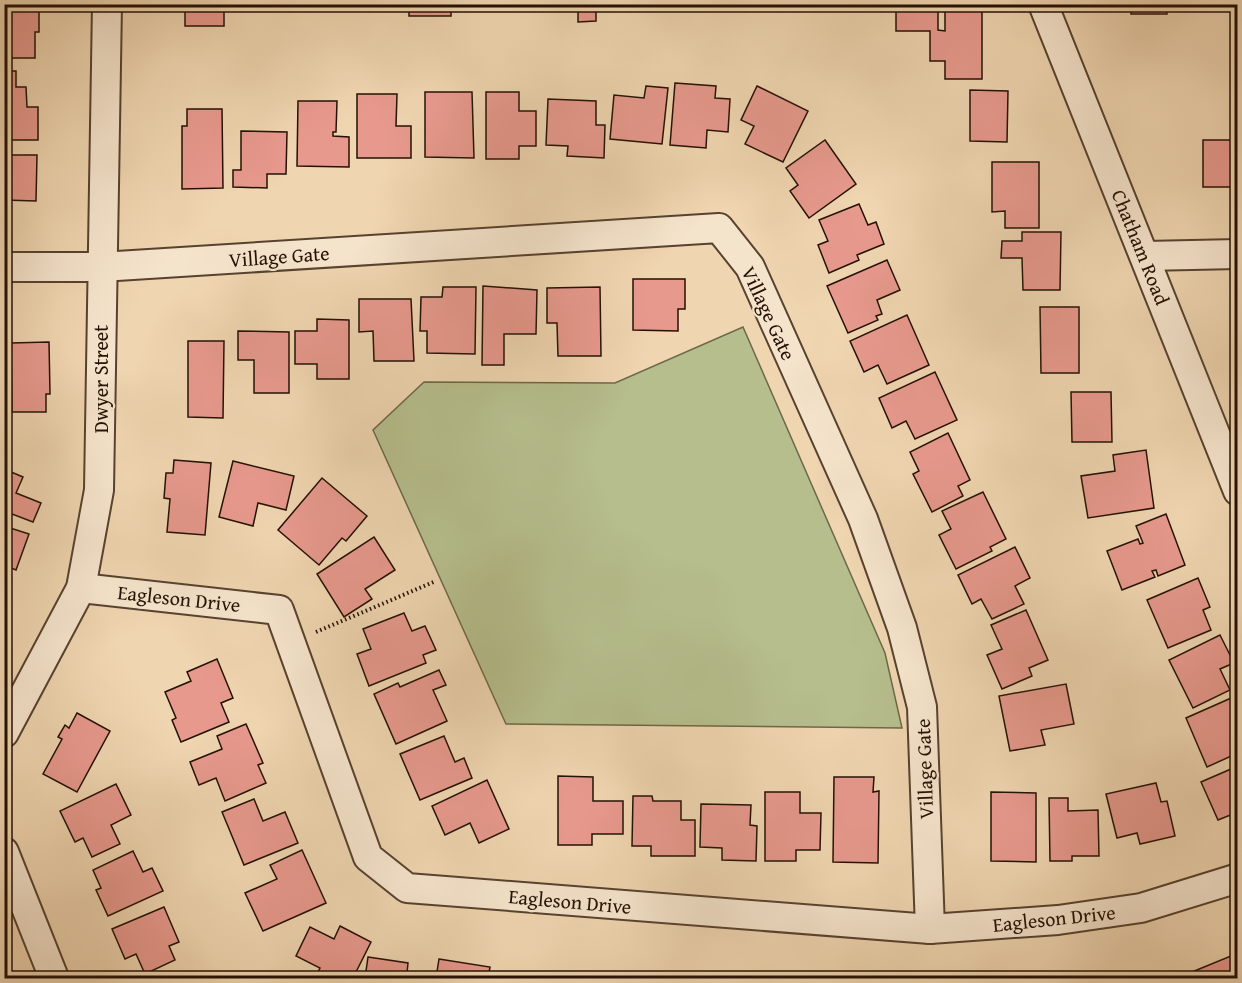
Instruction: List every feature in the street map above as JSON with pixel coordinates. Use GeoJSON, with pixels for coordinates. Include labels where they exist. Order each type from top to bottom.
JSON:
{"type":"FeatureCollection","features":[{"type":"Feature","properties":{"kind":"street","name":"Dwyer Street"},"geometry":{"type":"LineString","coordinates":[[4,733],[81,588],[99,490],[107,4]]}},
{"type":"Feature","properties":{"kind":"street","name":"Chatham Road"},"geometry":{"type":"LineString","coordinates":[[1043,4],[1238,491]]}},
{"type":"Feature","properties":{"kind":"street","name":"Village Gate"},"geometry":{"type":"LineString","coordinates":[[101,267],[719,228],[750,267],[863,519],[902,628],[922,707],[930,929]]}},
{"type":"Feature","properties":{"kind":"street"},"geometry":{"type":"LineString","coordinates":[[1145,256],[1238,254]]}},
{"type":"Feature","properties":{"kind":"street"},"geometry":{"type":"LineString","coordinates":[[4,267],[101,267]]}},
{"type":"Feature","properties":{"kind":"street","name":"Eagleson Drive"},"geometry":{"type":"LineString","coordinates":[[81,588],[279,609],[368,857],[407,888],[930,929],[1058,920],[1141,908],[1238,878]]}},
{"type":"Feature","properties":{"kind":"street"},"geometry":{"type":"LineString","coordinates":[[4,852],[54,978]]}},
{"type":"Feature","properties":{"kind":"path"},"geometry":{"type":"LineString","coordinates":[[291,643],[436,581]]}},
{"type":"Feature","properties":{"kind":"green space"},"geometry":{"type":"Polygon","coordinates":[[[743,327],[885,653],[902,728],[506,724],[373,430],[424,382],[615,383],[743,327]]]}},
{"type":"Feature","properties":{"kind":"building"},"geometry":{"type":"Polygon","coordinates":[[[4,4],[39,4],[39,32],[35,32],[35,58],[4,58],[4,4]]]}},
{"type":"Feature","properties":{"kind":"building"},"geometry":{"type":"Polygon","coordinates":[[[185,4],[224,4],[224,26],[185,26],[185,4]]]}},
{"type":"Feature","properties":{"kind":"building"},"geometry":{"type":"Polygon","coordinates":[[[319,4],[380,4],[380,10],[319,10],[319,4]]]}},
{"type":"Feature","properties":{"kind":"building"},"geometry":{"type":"Polygon","coordinates":[[[409,4],[451,4],[451,16],[409,16],[409,4]]]}},
{"type":"Feature","properties":{"kind":"building"},"geometry":{"type":"Polygon","coordinates":[[[476,4],[533,4],[533,8],[476,7],[476,4]]]}},
{"type":"Feature","properties":{"kind":"building"},"geometry":{"type":"Polygon","coordinates":[[[561,4],[630,5],[596,6],[596,21],[578,22],[578,6],[561,4]]]}},
{"type":"Feature","properties":{"kind":"building"},"geometry":{"type":"Polygon","coordinates":[[[1131,4],[1167,4],[1167,14],[1131,14],[1131,4]]]}},
{"type":"Feature","properties":{"kind":"building"},"geometry":{"type":"Polygon","coordinates":[[[896,7],[938,7],[938,30],[945,31],[945,7],[982,7],[982,79],[945,79],[945,61],[930,61],[930,31],[896,31],[896,7]]]}},
{"type":"Feature","properties":{"kind":"building"},"geometry":{"type":"Polygon","coordinates":[[[4,71],[16,71],[16,87],[26,87],[27,107],[38,107],[38,140],[4,140],[4,71]]]}},
{"type":"Feature","properties":{"kind":"building"},"geometry":{"type":"Polygon","coordinates":[[[675,83],[716,86],[715,98],[730,99],[728,132],[707,130],[706,148],[670,145],[675,83]]]}},
{"type":"Feature","properties":{"kind":"building"},"geometry":{"type":"Polygon","coordinates":[[[646,86],[668,88],[662,144],[610,139],[614,95],[644,98],[646,86]]]}},
{"type":"Feature","properties":{"kind":"building"},"geometry":{"type":"Polygon","coordinates":[[[757,86],[808,111],[783,162],[745,144],[754,126],[741,120],[757,86]]]}},
{"type":"Feature","properties":{"kind":"building"},"geometry":{"type":"Polygon","coordinates":[[[970,90],[1008,91],[1007,142],[970,141],[970,90]]]}},
{"type":"Feature","properties":{"kind":"building"},"geometry":{"type":"Polygon","coordinates":[[[425,92],[472,92],[474,158],[425,157],[425,92]]]}},
{"type":"Feature","properties":{"kind":"building"},"geometry":{"type":"Polygon","coordinates":[[[486,92],[519,92],[519,111],[536,111],[536,146],[519,146],[519,159],[486,159],[486,92]]]}},
{"type":"Feature","properties":{"kind":"building"},"geometry":{"type":"Polygon","coordinates":[[[357,94],[397,94],[396,126],[411,126],[411,158],[357,158],[357,94]]]}},
{"type":"Feature","properties":{"kind":"building"},"geometry":{"type":"Polygon","coordinates":[[[548,99],[596,101],[596,125],[605,125],[604,158],[567,156],[568,146],[546,145],[548,99]]]}},
{"type":"Feature","properties":{"kind":"building"},"geometry":{"type":"Polygon","coordinates":[[[298,101],[337,101],[336,132],[333,132],[333,136],[349,137],[349,167],[297,166],[298,101]]]}},
{"type":"Feature","properties":{"kind":"building"},"geometry":{"type":"Polygon","coordinates":[[[187,109],[222,109],[223,188],[182,189],[182,126],[187,126],[187,109]]]}},
{"type":"Feature","properties":{"kind":"building"},"geometry":{"type":"Polygon","coordinates":[[[241,131],[287,132],[286,174],[267,174],[267,188],[233,187],[233,170],[241,170],[241,131]]]}},
{"type":"Feature","properties":{"kind":"building"},"geometry":{"type":"Polygon","coordinates":[[[825,140],[856,184],[809,218],[790,191],[798,185],[786,168],[825,140]]]}},
{"type":"Feature","properties":{"kind":"building"},"geometry":{"type":"Polygon","coordinates":[[[1203,140],[1238,140],[1238,187],[1203,187],[1203,140]]]}},
{"type":"Feature","properties":{"kind":"building"},"geometry":{"type":"Polygon","coordinates":[[[4,155],[37,155],[36,201],[4,200],[4,155]]]}},
{"type":"Feature","properties":{"kind":"building"},"geometry":{"type":"Polygon","coordinates":[[[992,162],[1039,162],[1039,228],[1005,228],[1005,211],[992,212],[992,162]]]}},
{"type":"Feature","properties":{"kind":"building"},"geometry":{"type":"Polygon","coordinates":[[[859,204],[868,225],[876,222],[884,244],[857,255],[859,260],[829,273],[818,245],[828,241],[819,220],[859,204]]]}},
{"type":"Feature","properties":{"kind":"building"},"geometry":{"type":"Polygon","coordinates":[[[1022,232],[1061,232],[1060,290],[1023,290],[1022,258],[1001,258],[1002,241],[1022,241],[1022,232]]]}},
{"type":"Feature","properties":{"kind":"building"},"geometry":{"type":"Polygon","coordinates":[[[887,260],[900,290],[877,300],[882,314],[876,316],[878,320],[848,333],[827,286],[887,260]]]}},
{"type":"Feature","properties":{"kind":"building"},"geometry":{"type":"Polygon","coordinates":[[[633,279],[685,279],[685,309],[678,309],[678,331],[633,330],[633,279]]]}},
{"type":"Feature","properties":{"kind":"building"},"geometry":{"type":"Polygon","coordinates":[[[483,286],[537,290],[536,334],[504,334],[504,365],[482,365],[483,286]]]}},
{"type":"Feature","properties":{"kind":"building"},"geometry":{"type":"Polygon","coordinates":[[[443,287],[476,287],[475,354],[427,353],[427,331],[420,331],[421,297],[442,297],[443,287]]]}},
{"type":"Feature","properties":{"kind":"building"},"geometry":{"type":"Polygon","coordinates":[[[600,287],[601,356],[558,356],[557,323],[547,323],[547,288],[600,287]]]}},
{"type":"Feature","properties":{"kind":"building"},"geometry":{"type":"Polygon","coordinates":[[[359,299],[411,299],[414,361],[374,361],[373,331],[359,332],[359,299]]]}},
{"type":"Feature","properties":{"kind":"building"},"geometry":{"type":"Polygon","coordinates":[[[1040,307],[1079,307],[1079,373],[1041,373],[1040,307]]]}},
{"type":"Feature","properties":{"kind":"building"},"geometry":{"type":"Polygon","coordinates":[[[907,315],[929,365],[887,384],[878,365],[864,372],[850,341],[907,315]]]}},
{"type":"Feature","properties":{"kind":"building"},"geometry":{"type":"Polygon","coordinates":[[[317,319],[349,320],[349,379],[317,379],[317,364],[295,364],[295,331],[317,331],[317,319]]]}},
{"type":"Feature","properties":{"kind":"building"},"geometry":{"type":"Polygon","coordinates":[[[238,331],[289,332],[289,393],[254,393],[254,360],[238,360],[238,331]]]}},
{"type":"Feature","properties":{"kind":"building"},"geometry":{"type":"Polygon","coordinates":[[[188,341],[224,341],[223,418],[188,417],[188,341]]]}},
{"type":"Feature","properties":{"kind":"building"},"geometry":{"type":"Polygon","coordinates":[[[49,342],[50,394],[46,394],[46,412],[12,412],[11,343],[49,342]]]}},
{"type":"Feature","properties":{"kind":"building"},"geometry":{"type":"Polygon","coordinates":[[[935,372],[957,420],[915,439],[906,421],[892,428],[879,398],[935,372]]]}},
{"type":"Feature","properties":{"kind":"building"},"geometry":{"type":"Polygon","coordinates":[[[1071,392],[1111,392],[1112,442],[1072,442],[1071,392]]]}},
{"type":"Feature","properties":{"kind":"building"},"geometry":{"type":"Polygon","coordinates":[[[948,433],[970,480],[958,486],[963,496],[932,512],[913,474],[919,471],[910,452],[948,433]]]}},
{"type":"Feature","properties":{"kind":"building"},"geometry":{"type":"Polygon","coordinates":[[[1146,450],[1154,508],[1088,518],[1081,476],[1115,471],[1113,455],[1146,450]]]}},
{"type":"Feature","properties":{"kind":"building"},"geometry":{"type":"Polygon","coordinates":[[[174,460],[211,463],[205,535],[167,532],[170,499],[164,498],[166,473],[173,473],[174,460]]]}},
{"type":"Feature","properties":{"kind":"building"},"geometry":{"type":"Polygon","coordinates":[[[233,461],[294,476],[286,510],[258,503],[253,526],[219,517],[233,461]]]}},
{"type":"Feature","properties":{"kind":"building"},"geometry":{"type":"Polygon","coordinates":[[[4,469],[23,477],[16,493],[41,503],[33,522],[4,511],[4,469]]]}},
{"type":"Feature","properties":{"kind":"building"},"geometry":{"type":"Polygon","coordinates":[[[322,478],[367,516],[346,541],[342,538],[319,565],[278,530],[322,478]]]}},
{"type":"Feature","properties":{"kind":"building"},"geometry":{"type":"Polygon","coordinates":[[[983,492],[1006,539],[990,547],[992,551],[956,569],[939,535],[951,529],[942,511],[983,492]]]}},
{"type":"Feature","properties":{"kind":"building"},"geometry":{"type":"Polygon","coordinates":[[[1166,514],[1185,565],[1158,576],[1156,570],[1152,571],[1155,577],[1122,590],[1107,551],[1138,539],[1140,544],[1143,543],[1136,526],[1166,514]]]}},
{"type":"Feature","properties":{"kind":"building"},"geometry":{"type":"Polygon","coordinates":[[[4,526],[29,534],[16,570],[4,565],[4,526]]]}},
{"type":"Feature","properties":{"kind":"building"},"geometry":{"type":"Polygon","coordinates":[[[374,537],[395,570],[365,589],[372,599],[344,617],[317,574],[374,537]]]}},
{"type":"Feature","properties":{"kind":"building"},"geometry":{"type":"Polygon","coordinates":[[[1015,547],[1030,578],[1015,586],[1024,604],[992,619],[981,599],[972,604],[958,575],[1015,547]]]}},
{"type":"Feature","properties":{"kind":"building"},"geometry":{"type":"Polygon","coordinates":[[[1198,578],[1210,607],[1203,610],[1211,630],[1168,648],[1147,600],[1198,578]]]}},
{"type":"Feature","properties":{"kind":"building"},"geometry":{"type":"Polygon","coordinates":[[[1026,610],[1048,660],[1029,668],[1032,676],[1002,689],[987,655],[1002,649],[991,625],[1026,610]]]}},
{"type":"Feature","properties":{"kind":"building"},"geometry":{"type":"Polygon","coordinates":[[[404,613],[412,631],[425,626],[436,650],[423,655],[426,663],[369,686],[357,654],[371,649],[363,629],[404,613]]]}},
{"type":"Feature","properties":{"kind":"building"},"geometry":{"type":"Polygon","coordinates":[[[1220,635],[1234,663],[1220,669],[1230,690],[1193,708],[1169,660],[1220,635]]]}},
{"type":"Feature","properties":{"kind":"building"},"geometry":{"type":"Polygon","coordinates":[[[217,659],[233,698],[221,703],[229,722],[181,742],[172,720],[176,718],[165,692],[191,681],[187,672],[217,659]]]}},
{"type":"Feature","properties":{"kind":"building"},"geometry":{"type":"Polygon","coordinates":[[[439,670],[446,685],[433,690],[447,721],[396,744],[374,694],[398,683],[400,687],[439,670]]]}},
{"type":"Feature","properties":{"kind":"building"},"geometry":{"type":"Polygon","coordinates":[[[1066,684],[1074,724],[1041,730],[1045,745],[1010,751],[999,696],[1066,684]]]}},
{"type":"Feature","properties":{"kind":"building"},"geometry":{"type":"Polygon","coordinates":[[[1238,695],[1238,753],[1207,767],[1186,718],[1238,695]]]}},
{"type":"Feature","properties":{"kind":"building"},"geometry":{"type":"Polygon","coordinates":[[[77,713],[110,731],[77,792],[43,774],[62,739],[58,737],[65,725],[69,728],[77,713]]]}},
{"type":"Feature","properties":{"kind":"building"},"geometry":{"type":"Polygon","coordinates":[[[246,724],[263,763],[258,765],[266,783],[225,801],[216,778],[199,785],[190,762],[222,749],[217,736],[246,724]]]}},
{"type":"Feature","properties":{"kind":"building"},"geometry":{"type":"Polygon","coordinates":[[[444,736],[455,762],[464,758],[472,778],[420,800],[400,754],[444,736]]]}},
{"type":"Feature","properties":{"kind":"building"},"geometry":{"type":"Polygon","coordinates":[[[1238,766],[1238,812],[1218,820],[1201,782],[1238,766]]]}},
{"type":"Feature","properties":{"kind":"building"},"geometry":{"type":"Polygon","coordinates":[[[558,776],[593,777],[593,801],[623,801],[623,834],[592,834],[592,845],[558,845],[558,776]]]}},
{"type":"Feature","properties":{"kind":"building"},"geometry":{"type":"Polygon","coordinates":[[[834,777],[874,777],[873,792],[879,791],[878,863],[833,862],[834,777]]]}},
{"type":"Feature","properties":{"kind":"building"},"geometry":{"type":"Polygon","coordinates":[[[487,780],[509,829],[479,843],[470,823],[445,835],[432,806],[487,780]]]}},
{"type":"Feature","properties":{"kind":"building"},"geometry":{"type":"Polygon","coordinates":[[[1156,783],[1161,802],[1167,801],[1175,836],[1140,844],[1137,833],[1117,838],[1106,794],[1156,783]]]}},
{"type":"Feature","properties":{"kind":"building"},"geometry":{"type":"Polygon","coordinates":[[[116,784],[131,815],[111,825],[120,844],[92,857],[83,838],[75,842],[60,811],[116,784]]]}},
{"type":"Feature","properties":{"kind":"building"},"geometry":{"type":"Polygon","coordinates":[[[765,792],[800,792],[800,813],[821,813],[820,850],[796,850],[796,861],[765,861],[765,792]]]}},
{"type":"Feature","properties":{"kind":"building"},"geometry":{"type":"Polygon","coordinates":[[[991,792],[1036,793],[1036,862],[991,861],[991,792]]]}},
{"type":"Feature","properties":{"kind":"building"},"geometry":{"type":"Polygon","coordinates":[[[633,796],[652,796],[653,801],[681,801],[681,820],[695,820],[695,856],[651,856],[651,846],[632,846],[633,796]]]}},
{"type":"Feature","properties":{"kind":"building"},"geometry":{"type":"Polygon","coordinates":[[[1049,798],[1068,798],[1068,811],[1098,810],[1099,856],[1072,856],[1072,861],[1050,861],[1049,798]]]}},
{"type":"Feature","properties":{"kind":"building"},"geometry":{"type":"Polygon","coordinates":[[[254,799],[263,821],[285,812],[298,843],[244,865],[222,812],[254,799]]]}},
{"type":"Feature","properties":{"kind":"building"},"geometry":{"type":"Polygon","coordinates":[[[701,804],[751,805],[750,825],[757,826],[756,861],[722,860],[722,848],[700,847],[701,804]]]}},
{"type":"Feature","properties":{"kind":"building"},"geometry":{"type":"Polygon","coordinates":[[[302,850],[326,903],[263,931],[245,893],[277,879],[270,865],[302,850]]]}},
{"type":"Feature","properties":{"kind":"building"},"geometry":{"type":"Polygon","coordinates":[[[133,851],[143,872],[152,868],[163,891],[108,916],[96,890],[101,888],[93,870],[133,851]]]}},
{"type":"Feature","properties":{"kind":"building"},"geometry":{"type":"Polygon","coordinates":[[[164,907],[179,942],[169,946],[175,960],[145,974],[136,954],[125,959],[112,929],[164,907]]]}},
{"type":"Feature","properties":{"kind":"building"},"geometry":{"type":"Polygon","coordinates":[[[340,926],[371,942],[353,978],[315,978],[320,968],[296,956],[310,927],[334,939],[340,926]]]}},
{"type":"Feature","properties":{"kind":"building"},"geometry":{"type":"Polygon","coordinates":[[[1238,953],[1238,978],[1195,978],[1192,972],[1238,953]]]}},
{"type":"Feature","properties":{"kind":"building"},"geometry":{"type":"Polygon","coordinates":[[[368,957],[408,963],[407,973],[428,978],[365,978],[368,957]]]}},
{"type":"Feature","properties":{"kind":"building"},"geometry":{"type":"Polygon","coordinates":[[[439,959],[490,967],[488,978],[436,978],[439,959]]]}},
{"type":"Feature","properties":{"kind":"building"},"geometry":{"type":"Polygon","coordinates":[[[520,973],[554,978],[519,978],[520,973]]]}}]}
